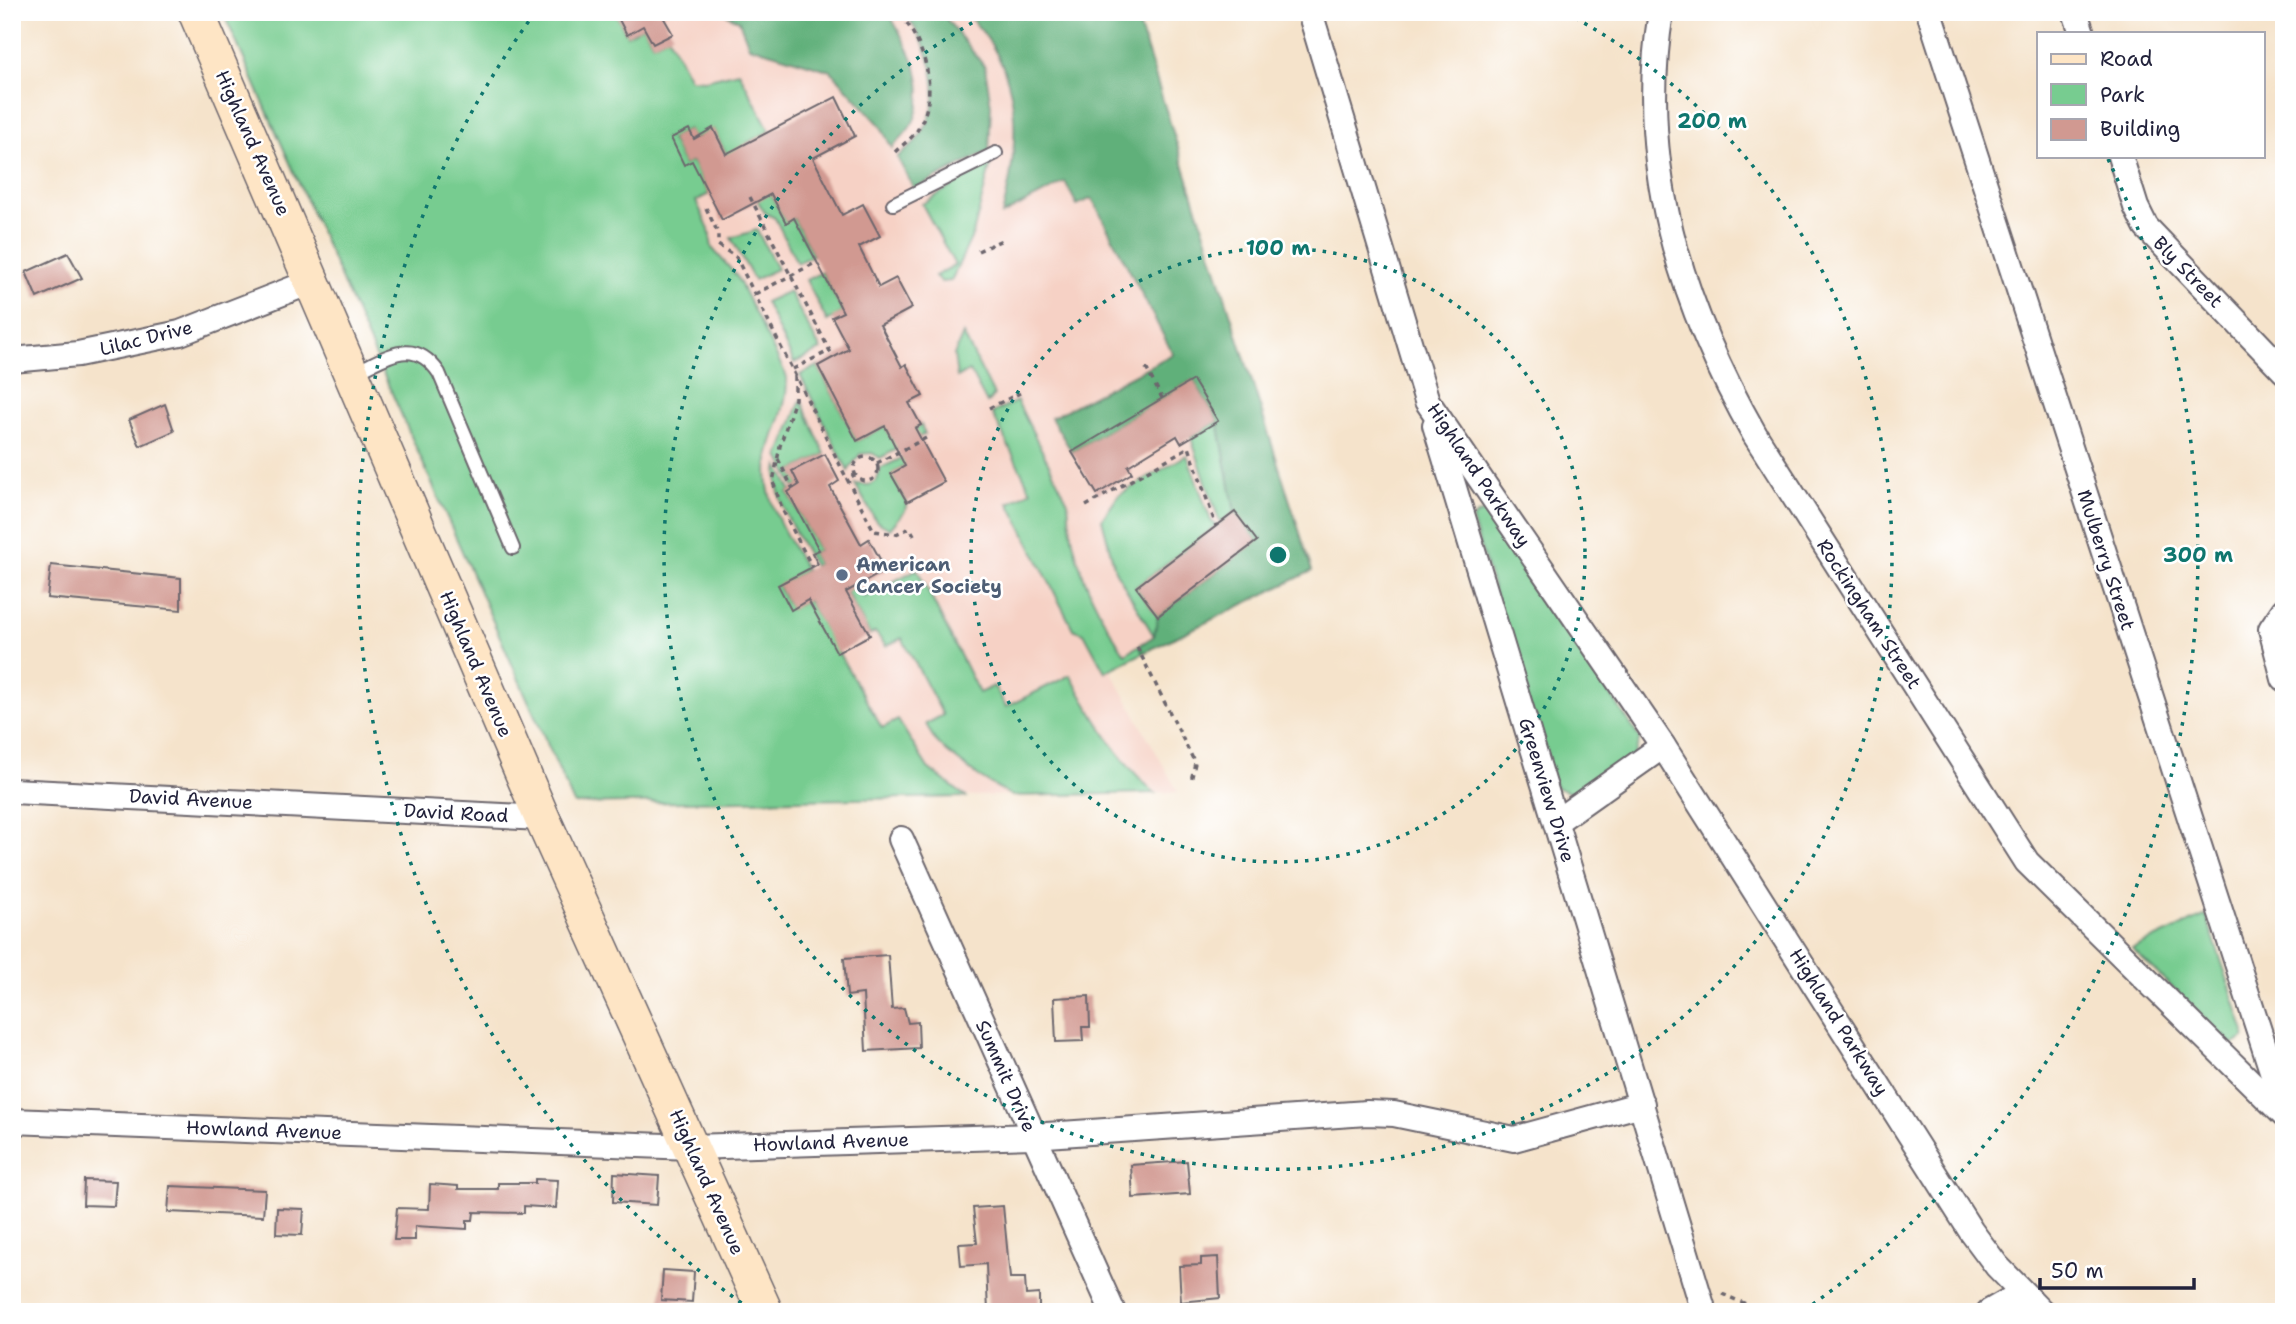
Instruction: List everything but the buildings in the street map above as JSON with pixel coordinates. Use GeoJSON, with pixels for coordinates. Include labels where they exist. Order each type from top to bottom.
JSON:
{"type":"FeatureCollection","features":[{"type":"Feature","properties":{"kind":"street","name":"Highland Avenue"},"geometry":{"type":"LineString","coordinates":[[196,12],[542,818],[765,1312]]}},
{"type":"Feature","properties":{"kind":"street","name":"Highland Parkway"},"geometry":{"type":"LineString","coordinates":[[1310,12],[1427,401],[1663,746],[1971,1231],[2022,1293],[2042,1312]]}},
{"type":"Feature","properties":{"kind":"street","name":"Rockingham Street"},"geometry":{"type":"LineString","coordinates":[[1661,12],[1656,65],[1656,139],[1675,256],[1695,316],[1722,376],[1755,435],[2027,862],[2284,1115]]}},
{"type":"Feature","properties":{"kind":"street","name":"Mulberry Street"},"geometry":{"type":"LineString","coordinates":[[1929,12],[2284,1108]]}},
{"type":"Feature","properties":{"kind":"street"},"geometry":{"type":"LineString","coordinates":[[2076,12],[2082,32]]}},
{"type":"Feature","properties":{"kind":"street","name":"Bly Street"},"geometry":{"type":"LineString","coordinates":[[2121,158],[2136,207],[2147,227],[2284,371]]}},
{"type":"Feature","properties":{"kind":"street","name":"Lilac Drive"},"geometry":{"type":"LineString","coordinates":[[12,360],[78,354],[180,333],[313,281]]}},
{"type":"Feature","properties":{"kind":"street","name":"Greenview Drive"},"geometry":{"type":"LineString","coordinates":[[1427,401],[1697,1284]]}},
{"type":"Feature","properties":{"kind":"street"},"geometry":{"type":"LineString","coordinates":[[2277,620],[2284,679]]}},
{"type":"Feature","properties":{"kind":"street"},"geometry":{"type":"LineString","coordinates":[[1557,821],[1663,746]]}},
{"type":"Feature","properties":{"kind":"street","name":"David Avenue"},"geometry":{"type":"LineString","coordinates":[[12,791],[369,808]]}},
{"type":"Feature","properties":{"kind":"street","name":"David Road"},"geometry":{"type":"LineString","coordinates":[[369,808],[542,818]]}},
{"type":"Feature","properties":{"kind":"street","name":"Summit Drive"},"geometry":{"type":"LineString","coordinates":[[901,839],[1113,1312]]}},
{"type":"Feature","properties":{"kind":"street","name":"Howland Avenue"},"geometry":{"type":"LineString","coordinates":[[12,1121],[691,1147],[1032,1136],[1367,1113],[1394,1114],[1514,1139],[1642,1104]]}},
{"type":"Feature","properties":{"kind":"street"},"geometry":{"type":"LineString","coordinates":[[1697,1284],[1703,1312]]}},
{"type":"Feature","properties":{"kind":"street"},"geometry":{"type":"LineString","coordinates":[[1989,1312],[2022,1293]]}},
{"type":"Feature","properties":{"kind":"lane"},"geometry":{"type":"LineString","coordinates":[[893,204],[996,153]]}},
{"type":"Feature","properties":{"kind":"lane"},"geometry":{"type":"LineString","coordinates":[[352,373],[405,351],[419,352],[428,358],[439,373],[513,548]]}},
{"type":"Feature","properties":{"kind":"path"},"geometry":{"type":"LineString","coordinates":[[895,152],[918,130],[926,105],[928,84],[926,61],[911,28],[899,12]]}},
{"type":"Feature","properties":{"kind":"path"},"geometry":{"type":"LineString","coordinates":[[750,197],[833,357]]}},
{"type":"Feature","properties":{"kind":"path"},"geometry":{"type":"LineString","coordinates":[[706,208],[718,233],[718,245],[736,257],[874,531],[897,534],[910,528],[914,535]]}},
{"type":"Feature","properties":{"kind":"path"},"geometry":{"type":"LineString","coordinates":[[978,251],[1002,240]]}},
{"type":"Feature","properties":{"kind":"path"},"geometry":{"type":"LineString","coordinates":[[755,294],[817,262]]}},
{"type":"Feature","properties":{"kind":"path"},"geometry":{"type":"LineString","coordinates":[[794,372],[830,351]]}},
{"type":"Feature","properties":{"kind":"path"},"geometry":{"type":"LineString","coordinates":[[1146,368],[1163,398]]}},
{"type":"Feature","properties":{"kind":"path"},"geometry":{"type":"LineString","coordinates":[[794,372],[792,412],[777,457],[773,482],[776,497],[813,566]]}},
{"type":"Feature","properties":{"kind":"path"},"geometry":{"type":"LineString","coordinates":[[989,408],[1020,393]]}},
{"type":"Feature","properties":{"kind":"path"},"geometry":{"type":"LineString","coordinates":[[877,463],[926,438]]}},
{"type":"Feature","properties":{"kind":"path"},"geometry":{"type":"LineString","coordinates":[[1086,506],[1189,447],[1216,526]]}},
{"type":"Feature","properties":{"kind":"path"},"geometry":{"type":"LineString","coordinates":[[777,457],[793,489]]}},
{"type":"Feature","properties":{"kind":"path"},"geometry":{"type":"LineString","coordinates":[[871,458],[877,463],[877,474],[872,480],[860,480],[854,466],[859,459],[871,458]]}},
{"type":"Feature","properties":{"kind":"path"},"geometry":{"type":"LineString","coordinates":[[848,479],[856,474]]}},
{"type":"Feature","properties":{"kind":"path"},"geometry":{"type":"LineString","coordinates":[[1138,647],[1195,763],[1192,781]]}},
{"type":"Feature","properties":{"kind":"path"},"geometry":{"type":"LineString","coordinates":[[1697,1284],[1765,1312]]}},
{"type":"Feature","properties":{"kind":"shaded area"},"geometry":{"type":"Polygon","coordinates":[[[223,12],[1135,12],[1312,571],[1110,669],[1178,792],[574,804],[223,12]]]}},
{"type":"Feature","properties":{"kind":"green space"},"geometry":{"type":"Polygon","coordinates":[[[223,12],[615,12],[627,35],[643,26],[653,44],[668,36],[690,79],[705,80],[739,72],[770,131],[747,143],[741,182],[713,129],[694,139],[688,129],[671,139],[684,165],[692,161],[709,194],[696,201],[709,229],[712,248],[736,275],[787,377],[784,403],[771,445],[767,480],[781,525],[806,570],[778,586],[791,609],[808,600],[882,728],[898,720],[928,768],[966,797],[574,804],[223,12]]]}},
{"type":"Feature","properties":{"kind":"green space"},"geometry":{"type":"Polygon","coordinates":[[[722,12],[888,12],[909,50],[918,76],[919,103],[911,126],[892,148],[880,125],[831,71],[749,46],[739,21],[722,12]]]}},
{"type":"Feature","properties":{"kind":"green space"},"geometry":{"type":"Polygon","coordinates":[[[904,12],[939,12],[944,16],[985,67],[991,105],[989,151],[914,189],[897,157],[915,142],[926,125],[933,107],[934,88],[932,69],[925,49],[904,12]]]}},
{"type":"Feature","properties":{"kind":"green space"},"geometry":{"type":"Polygon","coordinates":[[[964,12],[1135,12],[1312,571],[1143,653],[1140,645],[1154,636],[1158,616],[1257,541],[1235,512],[1218,421],[1193,380],[1072,452],[1051,418],[1173,354],[1092,198],[1077,205],[1065,182],[1002,215],[1013,160],[1013,106],[1008,81],[998,57],[984,34],[964,12]]]}},
{"type":"Feature","properties":{"kind":"green space"},"geometry":{"type":"Polygon","coordinates":[[[991,163],[973,234],[951,281],[941,282],[935,276],[955,265],[922,204],[991,163]]]}},
{"type":"Feature","properties":{"kind":"green space"},"geometry":{"type":"Polygon","coordinates":[[[768,188],[786,222],[794,218],[813,255],[797,263],[775,218],[765,213],[754,195],[768,188]]]}},
{"type":"Feature","properties":{"kind":"green space"},"geometry":{"type":"Polygon","coordinates":[[[757,230],[777,269],[754,280],[731,238],[757,230]]]}},
{"type":"Feature","properties":{"kind":"green space"},"geometry":{"type":"Polygon","coordinates":[[[822,272],[843,312],[827,321],[806,280],[822,272]]]}},
{"type":"Feature","properties":{"kind":"green space"},"geometry":{"type":"Polygon","coordinates":[[[789,291],[821,350],[794,363],[765,302],[789,291]]]}},
{"type":"Feature","properties":{"kind":"green space"},"geometry":{"type":"Polygon","coordinates":[[[963,334],[994,395],[987,403],[970,371],[957,377],[954,355],[963,334]]]}},
{"type":"Feature","properties":{"kind":"green space"},"geometry":{"type":"Polygon","coordinates":[[[818,366],[857,441],[885,426],[892,440],[921,425],[925,434],[880,458],[872,453],[860,454],[848,471],[800,375],[818,366]]]}},
{"type":"Feature","properties":{"kind":"green space"},"geometry":{"type":"Polygon","coordinates":[[[801,400],[825,454],[792,471],[800,485],[795,488],[779,456],[801,400]]]}},
{"type":"Feature","properties":{"kind":"green space"},"geometry":{"type":"Polygon","coordinates":[[[1017,401],[1068,502],[1073,543],[1086,582],[1103,619],[1125,654],[1140,645],[1143,653],[1105,672],[1084,633],[1073,629],[1009,503],[1031,491],[992,413],[1017,401]]]}},
{"type":"Feature","properties":{"kind":"green space"},"geometry":{"type":"Polygon","coordinates":[[[1218,421],[1235,512],[1220,523],[1191,438],[1218,421]]]}},
{"type":"Feature","properties":{"kind":"green space"},"geometry":{"type":"Polygon","coordinates":[[[1187,455],[1211,521],[1216,526],[1136,587],[1158,616],[1154,636],[1115,570],[1102,519],[1119,495],[1187,455]]]}},
{"type":"Feature","properties":{"kind":"green space"},"geometry":{"type":"Polygon","coordinates":[[[904,457],[908,464],[892,474],[907,502],[905,511],[890,529],[876,521],[855,484],[869,485],[877,480],[881,468],[904,457]]]}},
{"type":"Feature","properties":{"kind":"green space"},"geometry":{"type":"Polygon","coordinates":[[[778,465],[791,490],[788,492],[819,550],[812,553],[818,564],[814,566],[782,504],[777,478],[778,465]]]}},
{"type":"Feature","properties":{"kind":"green space"},"geometry":{"type":"Polygon","coordinates":[[[1486,512],[1496,521],[1640,739],[1632,761],[1573,794],[1555,787],[1472,520],[1478,514],[1486,512]]]}},
{"type":"Feature","properties":{"kind":"green space"},"geometry":{"type":"Polygon","coordinates":[[[917,569],[979,693],[994,686],[1006,707],[1070,675],[1118,753],[1155,793],[1012,796],[979,777],[947,752],[934,739],[926,724],[943,715],[902,638],[886,646],[875,632],[870,635],[846,591],[857,586],[864,597],[917,569]]]}},
{"type":"Feature","properties":{"kind":"green space"},"geometry":{"type":"Polygon","coordinates":[[[2206,915],[2245,1032],[2244,1038],[2232,1045],[2132,949],[2206,915]]]}},
{"type":"Feature","properties":{"kind":"place","name":"American Cancer Society"},"geometry":{"type":"Point","coordinates":[842,575]}}]}
